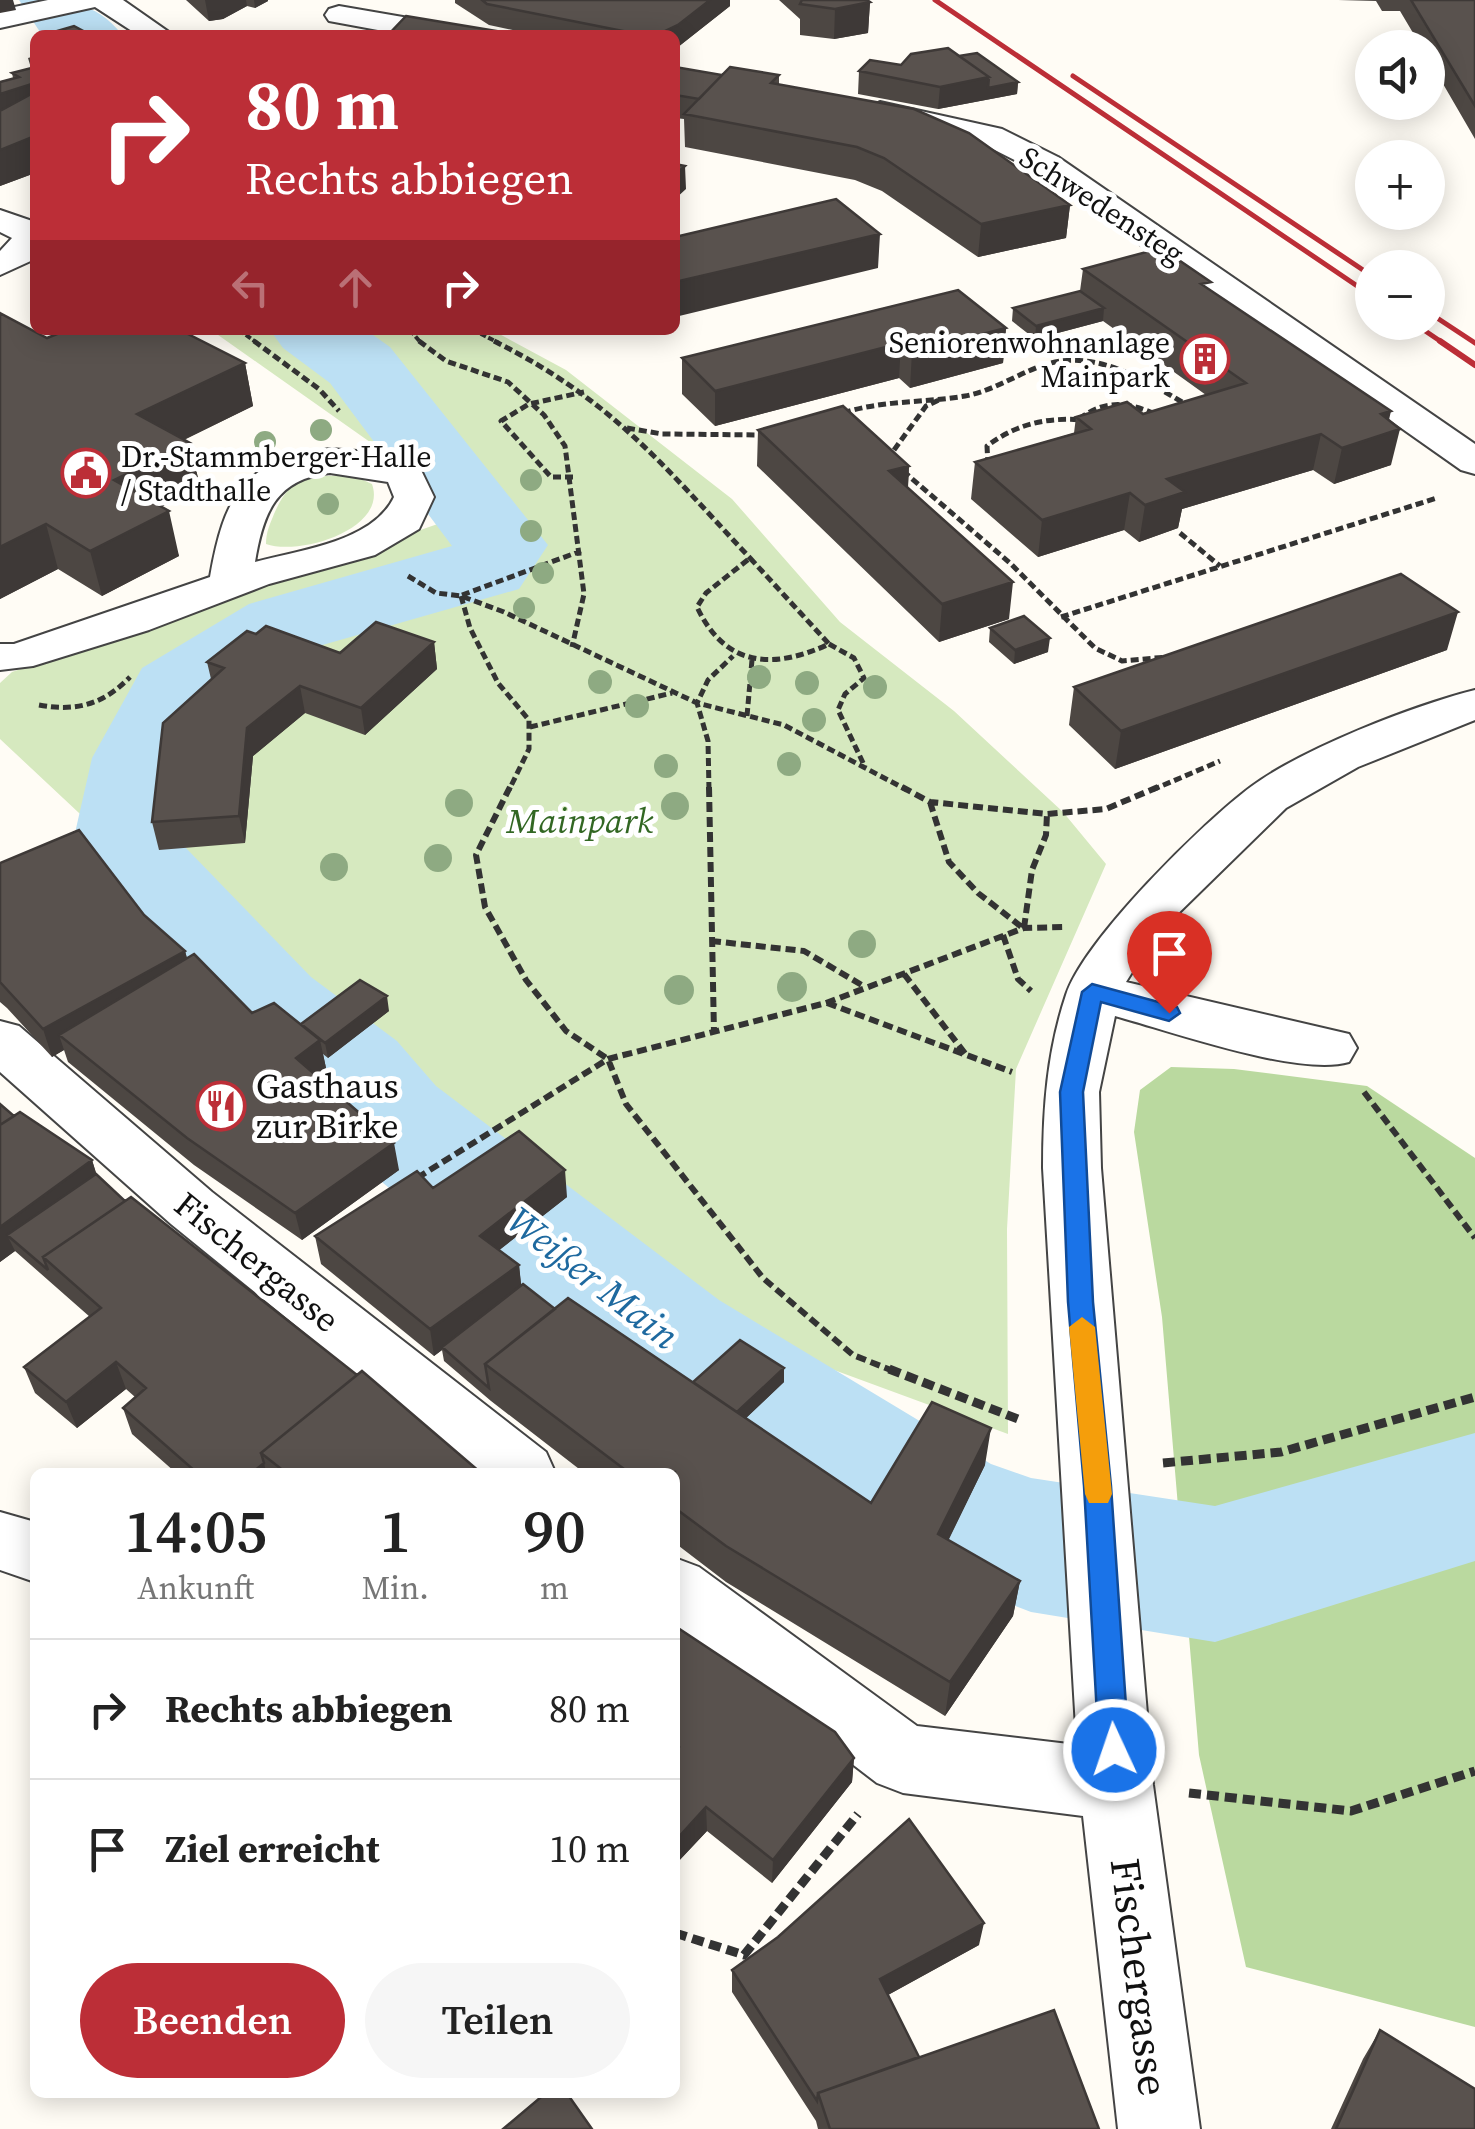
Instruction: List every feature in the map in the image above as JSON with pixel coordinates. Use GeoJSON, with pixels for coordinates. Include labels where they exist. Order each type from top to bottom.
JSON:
{"type":"FeatureCollection","features":[{"type":"Feature","properties":{"kind":"street"},"geometry":{"type":"LineString","coordinates":[[17,28],[88,0]]}},
{"type":"Feature","properties":{"kind":"street"},"geometry":{"type":"LineString","coordinates":[[104,0],[126,30]]}},
{"type":"Feature","properties":{"kind":"street"},"geometry":{"type":"LineString","coordinates":[[317,30],[351,7],[436,30]]}},
{"type":"Feature","properties":{"kind":"street","name":"Schwedensteg"},"geometry":{"type":"LineString","coordinates":[[843,104],[991,136],[1047,164],[1475,462]]}},
{"type":"Feature","properties":{"kind":"street"},"geometry":{"type":"LineString","coordinates":[[1,220],[30,199]]}},
{"type":"Feature","properties":{"kind":"street"},"geometry":{"type":"LineString","coordinates":[[0,264],[21,254],[30,238],[25,230],[1,220]]}},
{"type":"Feature","properties":{"kind":"street"},"geometry":{"type":"LineString","coordinates":[[0,658],[17,657],[133,621],[230,584],[360,546],[404,520],[414,497],[406,475],[378,462],[314,464],[286,471],[259,489],[237,544],[230,584]]}},
{"type":"Feature","properties":{"kind":"street"},"geometry":{"type":"LineString","coordinates":[[1330,1048],[1236,1030],[1092,992],[1136,926],[1269,797],[1341,757],[1475,704]]}},
{"type":"Feature","properties":{"kind":"street","name":"Fischergasse"},"geometry":{"type":"LineString","coordinates":[[1092,992],[1072,1092],[1072,1168],[1116,1784],[1158,2129]]}},
{"type":"Feature","properties":{"kind":"street","name":"Fischergasse"},"geometry":{"type":"LineString","coordinates":[[0,1040],[93,1128],[240,1250],[519,1468]]}},
{"type":"Feature","properties":{"kind":"street"},"geometry":{"type":"LineString","coordinates":[[0,1541],[30,1550]]}},
{"type":"Feature","properties":{"kind":"street"},"geometry":{"type":"LineString","coordinates":[[680,1592],[903,1760],[1116,1784]]}},
{"type":"Feature","properties":{"kind":"path"},"geometry":{"type":"LineString","coordinates":[[246,335],[319,389],[360,433],[378,462]]}},
{"type":"Feature","properties":{"kind":"path"},"geometry":{"type":"LineString","coordinates":[[414,335],[430,355],[448,365],[506,380],[561,437],[573,476],[571,504],[582,551],[586,603],[572,647]]}},
{"type":"Feature","properties":{"kind":"path"},"geometry":{"type":"LineString","coordinates":[[483,335],[536,361],[585,392],[628,428],[680,476],[829,644],[854,658],[864,678],[845,694],[838,710],[866,768]]}},
{"type":"Feature","properties":{"kind":"path"},"geometry":{"type":"LineString","coordinates":[[837,416],[878,403],[944,398],[1009,384],[1046,362],[1088,362],[1135,376],[1188,405]]}},
{"type":"Feature","properties":{"kind":"path"},"geometry":{"type":"LineString","coordinates":[[573,476],[551,478],[501,422],[511,410],[530,403],[585,392]]}},
{"type":"Feature","properties":{"kind":"path"},"geometry":{"type":"LineString","coordinates":[[880,442],[894,450],[926,406],[944,398]]}},
{"type":"Feature","properties":{"kind":"path"},"geometry":{"type":"LineString","coordinates":[[1079,418],[1094,408],[1122,402],[1156,414],[1165,424]]}},
{"type":"Feature","properties":{"kind":"path"},"geometry":{"type":"LineString","coordinates":[[990,473],[987,446],[999,436],[1041,422],[1079,418],[1089,421]]}},
{"type":"Feature","properties":{"kind":"path"},"geometry":{"type":"LineString","coordinates":[[628,428],[662,434],[768,435]]}},
{"type":"Feature","properties":{"kind":"path"},"geometry":{"type":"LineString","coordinates":[[901,469],[921,493],[1023,576],[1062,617],[1108,656],[1125,662],[1174,657]]}},
{"type":"Feature","properties":{"kind":"path"},"geometry":{"type":"LineString","coordinates":[[1062,617],[1448,494]]}},
{"type":"Feature","properties":{"kind":"path"},"geometry":{"type":"LineString","coordinates":[[1180,533],[1221,566]]}},
{"type":"Feature","properties":{"kind":"path"},"geometry":{"type":"LineString","coordinates":[[461,596],[582,551]]}},
{"type":"Feature","properties":{"kind":"path"},"geometry":{"type":"LineString","coordinates":[[752,556],[706,593],[697,607],[702,623],[733,656],[752,660],[810,654],[829,644]]}},
{"type":"Feature","properties":{"kind":"path"},"geometry":{"type":"LineString","coordinates":[[436,593],[461,596],[504,612],[697,704],[784,725],[930,802],[1046,814],[1046,835],[1032,870],[1024,928]]}},
{"type":"Feature","properties":{"kind":"path"},"geometry":{"type":"LineString","coordinates":[[461,596],[470,628],[491,669],[530,727],[530,749],[476,854],[485,907],[526,980],[566,1031],[608,1058],[626,1104],[763,1278],[853,1355],[969,1398],[1095,1469],[1260,1454],[1406,1420],[1475,1397]]}},
{"type":"Feature","properties":{"kind":"path"},"geometry":{"type":"LineString","coordinates":[[714,1033],[708,741],[697,704],[708,680],[733,656]]}},
{"type":"Feature","properties":{"kind":"path"},"geometry":{"type":"LineString","coordinates":[[747,716],[752,660]]}},
{"type":"Feature","properties":{"kind":"path"},"geometry":{"type":"LineString","coordinates":[[530,727],[673,693]]}},
{"type":"Feature","properties":{"kind":"path"},"geometry":{"type":"LineString","coordinates":[[930,802],[948,862],[978,893],[1024,928]]}},
{"type":"Feature","properties":{"kind":"path"},"geometry":{"type":"LineString","coordinates":[[407,1184],[608,1058],[826,1003],[1024,928]]}},
{"type":"Feature","properties":{"kind":"path"},"geometry":{"type":"LineString","coordinates":[[712,941],[804,950],[866,988]]}},
{"type":"Feature","properties":{"kind":"path"},"geometry":{"type":"LineString","coordinates":[[904,974],[967,1056]]}},
{"type":"Feature","properties":{"kind":"path"},"geometry":{"type":"LineString","coordinates":[[826,1003],[1072,1092]]}},
{"type":"Feature","properties":{"kind":"path"},"geometry":{"type":"LineString","coordinates":[[1330,1048],[1475,1238]]}},
{"type":"Feature","properties":{"kind":"path"},"geometry":{"type":"LineString","coordinates":[[680,1936],[744,1955],[903,1760]]}},
{"type":"Feature","properties":{"kind":"path"},"geometry":{"type":"LineString","coordinates":[[1116,1784],[1352,1812],[1475,1771]]}},
{"type":"Feature","properties":{"kind":"green space","name":"Mainpark"},"geometry":{"type":"Polygon","coordinates":[[[218,335],[501,335],[566,370],[732,499],[840,622],[954,711],[1063,812],[1106,864],[1016,1069],[1007,1229],[1008,1434],[725,1330],[508,1177],[283,1004],[0,739],[0,683],[12,672],[455,518],[377,447],[218,335]]]}},
{"type":"Feature","properties":{"kind":"green space"},"geometry":{"type":"Polygon","coordinates":[[[352,475],[372,484],[373,500],[367,514],[354,526],[319,542],[281,547],[266,544],[274,514],[288,490],[314,477],[352,475]]]}},
{"type":"Feature","properties":{"kind":"green space"},"geometry":{"type":"Polygon","coordinates":[[[1171,1067],[1234,1069],[1367,1086],[1475,1158],[1475,2027],[1246,1967],[1199,1755],[1162,1317],[1134,1132],[1140,1090],[1171,1067]]]}},
{"type":"Feature","properties":{"kind":"building"},"geometry":{"type":"Polygon","coordinates":[[[482,0],[710,0],[668,30],[618,30],[482,0]]]}},
{"type":"Feature","properties":{"kind":"building"},"geometry":{"type":"Polygon","coordinates":[[[802,0],[870,2],[835,9],[800,4],[802,0]]]}},
{"type":"Feature","properties":{"kind":"building"},"geometry":{"type":"Polygon","coordinates":[[[1411,0],[1475,0],[1475,106],[1445,56],[1445,30],[1429,30],[1411,0]]]}},
{"type":"Feature","properties":{"kind":"building"},"geometry":{"type":"Polygon","coordinates":[[[406,16],[491,30],[393,30],[406,16]]]}},
{"type":"Feature","properties":{"kind":"building"},"geometry":{"type":"Polygon","coordinates":[[[948,48],[989,77],[940,87],[859,71],[870,60],[901,65],[911,54],[948,48]]]}},
{"type":"Feature","properties":{"kind":"building"},"geometry":{"type":"Polygon","coordinates":[[[977,53],[1018,82],[988,88],[989,77],[959,56],[977,53]]]}},
{"type":"Feature","properties":{"kind":"building"},"geometry":{"type":"Polygon","coordinates":[[[730,67],[779,75],[771,83],[914,109],[969,133],[1070,205],[981,224],[884,158],[857,147],[684,114],[730,67]]]}},
{"type":"Feature","properties":{"kind":"building"},"geometry":{"type":"Polygon","coordinates":[[[30,68],[30,85],[0,94],[0,82],[19,77],[12,73],[30,68]]]}},
{"type":"Feature","properties":{"kind":"building"},"geometry":{"type":"Polygon","coordinates":[[[680,68],[722,75],[699,99],[680,96],[680,68]]]}},
{"type":"Feature","properties":{"kind":"building"},"geometry":{"type":"Polygon","coordinates":[[[30,95],[30,138],[0,150],[0,111],[30,95]]]}},
{"type":"Feature","properties":{"kind":"building"},"geometry":{"type":"Polygon","coordinates":[[[836,199],[880,234],[680,281],[680,236],[836,199]]]}},
{"type":"Feature","properties":{"kind":"building"},"geometry":{"type":"Polygon","coordinates":[[[1150,251],[1156,255],[1167,252],[1211,282],[1201,284],[1391,411],[1381,414],[1400,429],[1342,448],[1321,434],[1167,479],[1185,492],[1145,505],[1130,493],[1042,520],[975,462],[1091,429],[1076,417],[1127,402],[1143,414],[1246,383],[1083,269],[1150,251]]]}},
{"type":"Feature","properties":{"kind":"building"},"geometry":{"type":"Polygon","coordinates":[[[958,290],[1006,328],[912,352],[901,343],[715,391],[682,358],[958,290]]]}},
{"type":"Feature","properties":{"kind":"building"},"geometry":{"type":"Polygon","coordinates":[[[1080,291],[1104,308],[1036,326],[1013,308],[1080,291]]]}},
{"type":"Feature","properties":{"kind":"building","name":"Dr.-Stammberger-Halle / Stadthalle"},"geometry":{"type":"Polygon","coordinates":[[[0,313],[30,329],[30,335],[47,338],[190,335],[245,363],[137,414],[190,443],[114,480],[169,511],[90,551],[46,524],[0,547],[0,313]]]}},
{"type":"Feature","properties":{"kind":"building"},"geometry":{"type":"Polygon","coordinates":[[[843,406],[909,466],[889,471],[1013,582],[942,604],[758,430],[843,406]]]}},
{"type":"Feature","properties":{"kind":"building"},"geometry":{"type":"Polygon","coordinates":[[[1401,574],[1458,612],[1121,731],[1074,687],[1401,574]]]}},
{"type":"Feature","properties":{"kind":"building"},"geometry":{"type":"Polygon","coordinates":[[[1024,616],[1050,638],[1015,650],[990,628],[1024,616]]]}},
{"type":"Feature","properties":{"kind":"building"},"geometry":{"type":"Polygon","coordinates":[[[376,622],[434,642],[361,708],[300,686],[247,728],[239,816],[152,822],[163,723],[224,668],[207,662],[247,631],[256,634],[266,626],[340,653],[376,622]]]}},
{"type":"Feature","properties":{"kind":"building"},"geometry":{"type":"Polygon","coordinates":[[[79,830],[144,915],[185,951],[43,1029],[0,982],[0,863],[79,830]]]}},
{"type":"Feature","properties":{"kind":"building"},"geometry":{"type":"Polygon","coordinates":[[[194,954],[252,1013],[274,1003],[320,1040],[296,1058],[394,1143],[295,1213],[187,1138],[59,1035],[194,954]]]}},
{"type":"Feature","properties":{"kind":"building"},"geometry":{"type":"Polygon","coordinates":[[[360,980],[387,996],[325,1043],[301,1024],[360,980]]]}},
{"type":"Feature","properties":{"kind":"building"},"geometry":{"type":"Polygon","coordinates":[[[0,1104],[14,1116],[0,1125],[0,1104]]]}},
{"type":"Feature","properties":{"kind":"building"},"geometry":{"type":"Polygon","coordinates":[[[20,1112],[92,1160],[0,1227],[0,1125],[20,1112]]]}},
{"type":"Feature","properties":{"kind":"building"},"geometry":{"type":"Polygon","coordinates":[[[519,1131],[565,1170],[480,1236],[519,1265],[430,1329],[315,1236],[417,1171],[433,1188],[519,1131]]]}},
{"type":"Feature","properties":{"kind":"building"},"geometry":{"type":"Polygon","coordinates":[[[96,1174],[125,1201],[43,1257],[48,1270],[7,1235],[96,1174]]]}},
{"type":"Feature","properties":{"kind":"building"},"geometry":{"type":"Polygon","coordinates":[[[131,1197],[357,1375],[261,1453],[264,1463],[258,1468],[191,1468],[123,1408],[146,1388],[116,1362],[66,1402],[24,1367],[101,1308],[43,1257],[131,1197]]]}},
{"type":"Feature","properties":{"kind":"building"},"geometry":{"type":"Polygon","coordinates":[[[523,1284],[555,1309],[485,1364],[489,1388],[442,1347],[523,1284]]]}},
{"type":"Feature","properties":{"kind":"building"},"geometry":{"type":"Polygon","coordinates":[[[568,1298],[871,1503],[932,1402],[991,1428],[938,1534],[1020,1581],[950,1682],[726,1546],[680,1512],[680,1468],[623,1468],[485,1364],[568,1298]]]}},
{"type":"Feature","properties":{"kind":"building"},"geometry":{"type":"Polygon","coordinates":[[[740,1340],[784,1368],[737,1412],[693,1382],[740,1340]]]}},
{"type":"Feature","properties":{"kind":"building"},"geometry":{"type":"Polygon","coordinates":[[[362,1371],[475,1468],[280,1468],[261,1453],[362,1371]]]}},
{"type":"Feature","properties":{"kind":"building"},"geometry":{"type":"Polygon","coordinates":[[[680,1629],[835,1732],[854,1758],[773,1860],[706,1807],[680,1836],[680,1629]]]}},
{"type":"Feature","properties":{"kind":"building"},"geometry":{"type":"Polygon","coordinates":[[[909,1819],[984,1923],[880,1979],[919,2057],[818,2093],[817,2101],[732,1970],[778,1937],[909,1819]]]}},
{"type":"Feature","properties":{"kind":"building"},"geometry":{"type":"Polygon","coordinates":[[[1054,2010],[1099,2129],[830,2129],[818,2093],[1054,2010]]]}},
{"type":"Feature","properties":{"kind":"building"},"geometry":{"type":"Polygon","coordinates":[[[1380,2030],[1475,2089],[1475,2129],[1336,2129],[1380,2030]]]}},
{"type":"Feature","properties":{"kind":"building"},"geometry":{"type":"Polygon","coordinates":[[[540,2098],[570,2098],[592,2129],[503,2129],[540,2098]]]}},
{"type":"Feature","properties":{"kind":"waterway","name":"Weißer Main"},"geometry":{"type":"LineString","coordinates":[[51,0],[61,19],[80,30]]}},
{"type":"Feature","properties":{"kind":"waterway","name":"Weißer Main"},"geometry":{"type":"LineString","coordinates":[[319,335],[360,365],[500,545],[485,568],[284,625],[179,690],[146,758],[127,855],[268,1007],[353,1073],[391,1119],[669,1340],[938,1510],[1031,1545],[1215,1574],[1475,1497]]}},
{"type":"Feature","properties":{"kind":"railway"},"geometry":{"type":"LineString","coordinates":[[935,0],[1355,284]]}},
{"type":"Feature","properties":{"kind":"railway"},"geometry":{"type":"LineString","coordinates":[[1073,76],[1355,265]]}},
{"type":"Feature","properties":{"kind":"railway"},"geometry":{"type":"LineString","coordinates":[[1445,323],[1475,343]]}},
{"type":"Feature","properties":{"kind":"railway"},"geometry":{"type":"LineString","coordinates":[[1439,340],[1443,343]]}},
{"type":"Feature","properties":{"kind":"railway"},"geometry":{"type":"LineString","coordinates":[[1440,341],[1475,365]]}},
{"type":"Feature","properties":{"kind":"slow traffic"},"geometry":{"type":"LineString","coordinates":[[1082,1327],[1098,1494]]}},
{"type":"Feature","properties":{"kind":"place","name":"Seniorenwohnanlage Mainpark"},"geometry":{"type":"Point","coordinates":[1205,359]}},
{"type":"Feature","properties":{"kind":"place","name":"Dr.-Stammberger-Halle / Stadthalle"},"geometry":{"type":"Point","coordinates":[86,473]}},
{"type":"Feature","properties":{"kind":"place","name":"Gasthaus zur Birke"},"geometry":{"type":"Point","coordinates":[221,1106]}},
{"type":"Feature","properties":{"kind":"route"},"geometry":{"type":"LineString","coordinates":[[1114,1750],[1098,1486],[1080,1302],[1072,1092],[1092,992],[1169,1013]]}}]}
